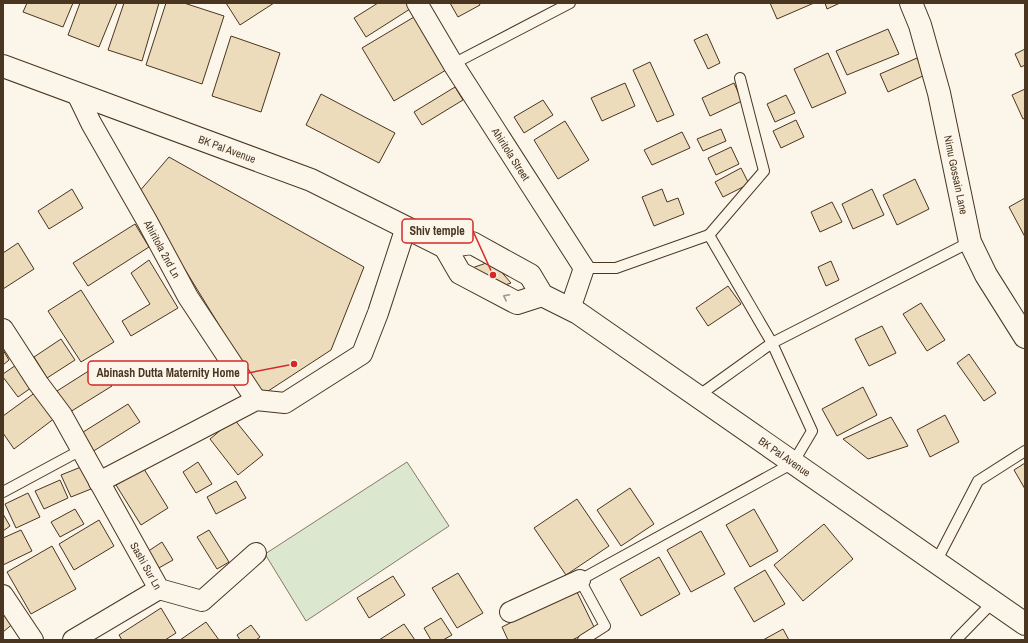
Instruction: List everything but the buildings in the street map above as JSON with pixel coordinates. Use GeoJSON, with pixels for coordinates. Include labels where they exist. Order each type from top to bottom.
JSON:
{"type":"FeatureCollection","features":[{"type":"Feature","properties":{"kind":"main road","name":"Nimu Gossain Lane"},"geometry":{"type":"LineString","coordinates":[[911,3],[920,25],[939,93],[970,242],[986,275],[1025,337]]}},
{"type":"Feature","properties":{"kind":"main road","name":"BK Pal Avenue"},"geometry":{"type":"LineString","coordinates":[[3,66],[311,180],[445,247]]}},
{"type":"Feature","properties":{"kind":"main road"},"geometry":{"type":"LineString","coordinates":[[472,243],[530,275],[542,295],[517,303],[460,273],[445,247],[472,243]]}},
{"type":"Feature","properties":{"kind":"main road","name":"BK Pal Avenue"},"geometry":{"type":"LineString","coordinates":[[542,295],[578,313],[1025,624]]}},
{"type":"Feature","properties":{"kind":"street","name":"Ahiritola Street"},"geometry":{"type":"LineString","coordinates":[[417,3],[453,64],[584,268]]}},
{"type":"Feature","properties":{"kind":"street","name":"Ahiritola 2nd Ln"},"geometry":{"type":"LineString","coordinates":[[77,94],[188,297],[256,400]]}},
{"type":"Feature","properties":{"kind":"street"},"geometry":{"type":"LineString","coordinates":[[99,482],[256,400],[285,403],[362,354],[378,313],[406,228]]}},
{"type":"Feature","properties":{"kind":"street"},"geometry":{"type":"LineString","coordinates":[[570,309],[584,268]]}},
{"type":"Feature","properties":{"kind":"street","name":"Sashi Sur Ln"},"geometry":{"type":"LineString","coordinates":[[3,329],[38,384],[62,415],[159,589],[202,601],[256,553]]}},
{"type":"Feature","properties":{"kind":"street"},"geometry":{"type":"LineString","coordinates":[[510,612],[580,580]]}},
{"type":"Feature","properties":{"kind":"street"},"geometry":{"type":"LineString","coordinates":[[73,640],[159,589]]}},
{"type":"Feature","properties":{"kind":"street"},"geometry":{"type":"LineString","coordinates":[[3,595],[33,640]]}},
{"type":"Feature","properties":{"kind":"lane"},"geometry":{"type":"LineString","coordinates":[[453,64],[570,3]]}},
{"type":"Feature","properties":{"kind":"lane"},"geometry":{"type":"LineString","coordinates":[[584,268],[616,268],[709,235],[764,171],[740,78]]}},
{"type":"Feature","properties":{"kind":"lane"},"geometry":{"type":"LineString","coordinates":[[582,640],[605,626],[580,580],[793,462],[812,431],[772,343],[709,235]]}},
{"type":"Feature","properties":{"kind":"lane"},"geometry":{"type":"LineString","coordinates":[[698,396],[772,343],[970,242]]}},
{"type":"Feature","properties":{"kind":"lane"},"geometry":{"type":"LineString","coordinates":[[3,492],[81,450]]}},
{"type":"Feature","properties":{"kind":"lane"},"geometry":{"type":"LineString","coordinates":[[936,562],[978,481],[1025,451]]}},
{"type":"Feature","properties":{"kind":"lane"},"geometry":{"type":"LineString","coordinates":[[956,640],[993,602]]}},
{"type":"Feature","properties":{"kind":"green space"},"geometry":{"type":"Polygon","coordinates":[[[407,462],[449,526],[306,621],[265,554],[407,462]]]}},
{"type":"Feature","properties":{"kind":"place","name":"Shiv temple"},"geometry":{"type":"Point","coordinates":[493,275]}},
{"type":"Feature","properties":{"kind":"place","name":"Abinash Dutta Maternity Home"},"geometry":{"type":"Point","coordinates":[294,364]}}]}
